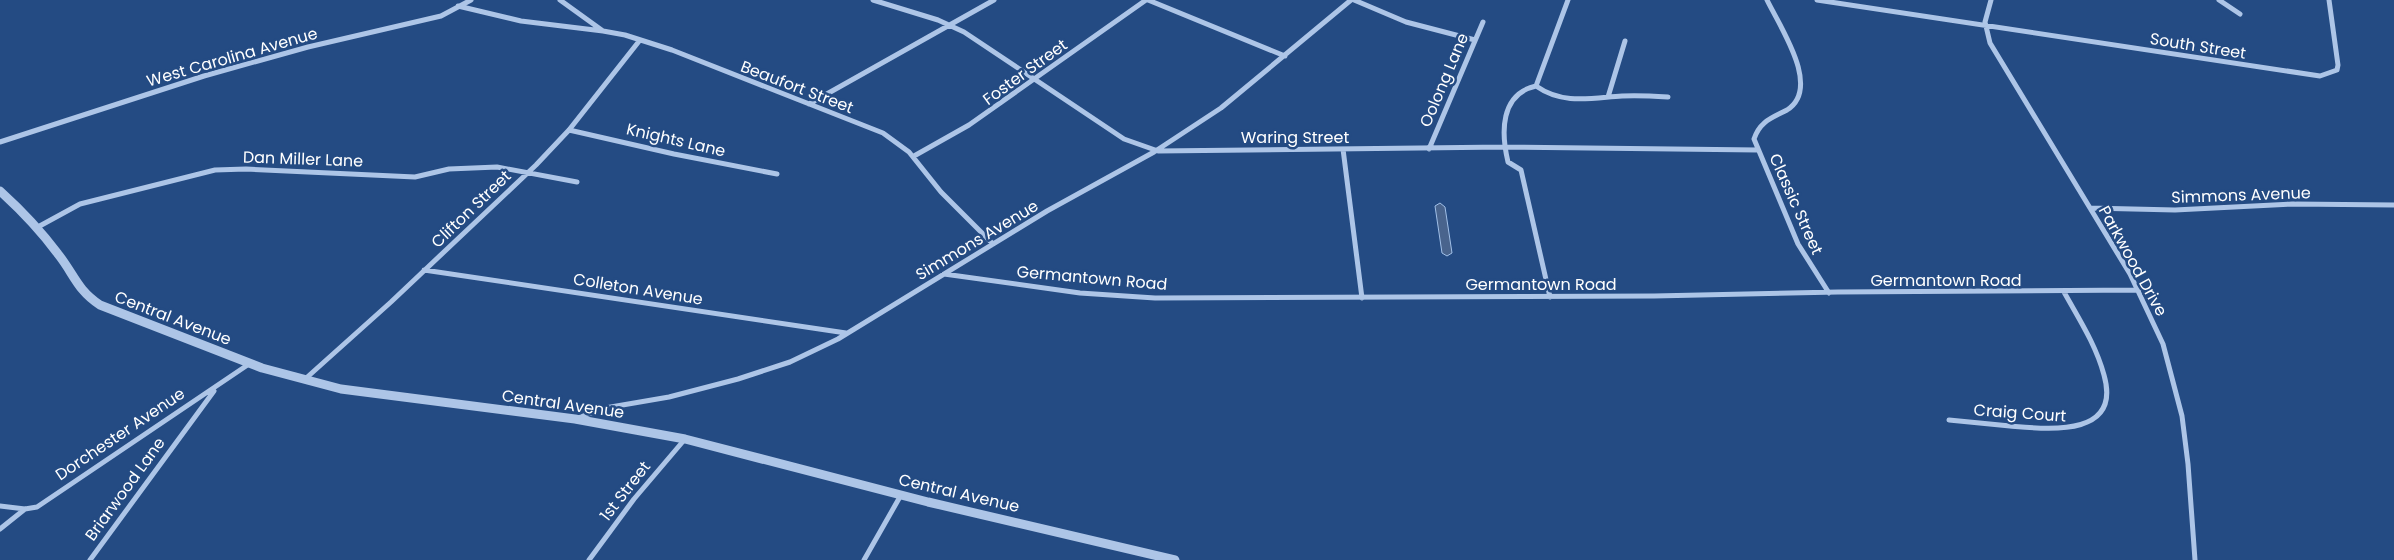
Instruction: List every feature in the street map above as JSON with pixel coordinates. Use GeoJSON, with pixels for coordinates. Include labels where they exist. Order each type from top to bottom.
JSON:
{"type":"FeatureCollection","features":[{"type":"Feature","properties":{"kind":"street","name":"West Carolina Avenue"},"geometry":{"type":"LineString","coordinates":[[0,142],[204,76],[308,47],[441,16],[471,0]]}},
{"type":"Feature","properties":{"kind":"street","name":"Beaufort Street"},"geometry":{"type":"LineString","coordinates":[[560,0],[604,31],[640,40],[883,133],[899,143],[914,156],[938,184],[941,192],[994,244]]}},
{"type":"Feature","properties":{"kind":"street","name":"Waring Street"},"geometry":{"type":"LineString","coordinates":[[873,0],[950,25],[1124,139],[1154,152],[1504,147],[1758,150]]}},
{"type":"Feature","properties":{"kind":"street"},"geometry":{"type":"LineString","coordinates":[[809,104],[994,0]]}},
{"type":"Feature","properties":{"kind":"street"},"geometry":{"type":"LineString","coordinates":[[1147,0],[1255,42],[1285,56]]}},
{"type":"Feature","properties":{"kind":"street","name":"Foster Street"},"geometry":{"type":"LineString","coordinates":[[914,156],[968,127],[1119,17],[1147,0]]}},
{"type":"Feature","properties":{"kind":"street"},"geometry":{"type":"LineString","coordinates":[[1353,0],[1406,22],[1475,40]]}},
{"type":"Feature","properties":{"kind":"street","name":"Simmons Avenue"},"geometry":{"type":"LineString","coordinates":[[574,419],[605,408],[669,396],[773,369],[847,334],[1047,211],[1154,152],[1221,108],[1353,0]]}},
{"type":"Feature","properties":{"kind":"street"},"geometry":{"type":"LineString","coordinates":[[1536,86],[1568,0]]}},
{"type":"Feature","properties":{"kind":"street"},"geometry":{"type":"LineString","coordinates":[[1758,150],[1754,139],[1755,130],[1759,124],[1788,111],[1796,103],[1802,86],[1797,66],[1767,0]]}},
{"type":"Feature","properties":{"kind":"street"},"geometry":{"type":"LineString","coordinates":[[1817,0],[1985,27],[1986,11],[1991,0]]}},
{"type":"Feature","properties":{"kind":"street"},"geometry":{"type":"LineString","coordinates":[[2219,0],[2240,14]]}},
{"type":"Feature","properties":{"kind":"street","name":"South Street"},"geometry":{"type":"LineString","coordinates":[[1985,27],[2034,32],[2242,66],[2320,76],[2337,70],[2338,65],[2329,0]]}},
{"type":"Feature","properties":{"kind":"street"},"geometry":{"type":"LineString","coordinates":[[458,6],[521,21],[604,31]]}},
{"type":"Feature","properties":{"kind":"street","name":"Oolong Lane"},"geometry":{"type":"LineString","coordinates":[[1428,149],[1483,22]]}},
{"type":"Feature","properties":{"kind":"street","name":"Parkwood Drive"},"geometry":{"type":"LineString","coordinates":[[1985,27],[1990,44],[2139,290],[2165,349],[2176,386],[2188,466],[2195,560]]}},
{"type":"Feature","properties":{"kind":"street","name":"Clifton Street"},"geometry":{"type":"LineString","coordinates":[[304,380],[391,302],[526,174],[569,130],[640,40]]}},
{"type":"Feature","properties":{"kind":"street"},"geometry":{"type":"LineString","coordinates":[[1608,97],[1625,41]]}},
{"type":"Feature","properties":{"kind":"street"},"geometry":{"type":"LineString","coordinates":[[1536,86],[1545,93],[1571,100],[1587,101],[1621,96],[1668,97]]}},
{"type":"Feature","properties":{"kind":"street"},"geometry":{"type":"LineString","coordinates":[[1536,86],[1522,90],[1512,100],[1506,114],[1504,147],[1508,162],[1521,170],[1550,297]]}},
{"type":"Feature","properties":{"kind":"street","name":"Knights Lane"},"geometry":{"type":"LineString","coordinates":[[569,130],[630,142],[674,154],[778,174]]}},
{"type":"Feature","properties":{"kind":"street"},"geometry":{"type":"LineString","coordinates":[[1343,149],[1362,298]]}},
{"type":"Feature","properties":{"kind":"street","name":"Classic Street"},"geometry":{"type":"LineString","coordinates":[[1758,150],[1798,244],[1829,293]]}},
{"type":"Feature","properties":{"kind":"street","name":"Dan Miller Lane"},"geometry":{"type":"LineString","coordinates":[[36,228],[80,204],[215,170],[246,169],[415,177],[449,169],[497,167],[526,174],[577,182]]}},
{"type":"Feature","properties":{"kind":"street","name":"Central Avenue"},"geometry":{"type":"LineString","coordinates":[[0,191],[22,211],[60,256],[71,276],[88,296],[100,305],[250,364],[341,389],[574,419],[685,439],[901,494],[1175,560]]}},
{"type":"Feature","properties":{"kind":"street","name":"Simmons Avenue"},"geometry":{"type":"LineString","coordinates":[[2090,208],[2175,210],[2294,204],[2394,205]]}},
{"type":"Feature","properties":{"kind":"street","name":"Colleton Avenue"},"geometry":{"type":"LineString","coordinates":[[424,270],[794,323],[802,327],[847,334]]}},
{"type":"Feature","properties":{"kind":"street","name":"Germantown Road"},"geometry":{"type":"LineString","coordinates":[[944,274],[1129,297],[1550,297],[2139,290]]}},
{"type":"Feature","properties":{"kind":"street","name":"Craig Court"},"geometry":{"type":"LineString","coordinates":[[1949,420],[2072,430],[2100,415],[2107,404],[2107,384],[2102,368],[2064,292]]}},
{"type":"Feature","properties":{"kind":"street","name":"Dorchester Avenue"},"geometry":{"type":"LineString","coordinates":[[25,509],[36,507],[250,364]]}},
{"type":"Feature","properties":{"kind":"street","name":"Briarwood Lane"},"geometry":{"type":"LineString","coordinates":[[90,560],[217,386]]}},
{"type":"Feature","properties":{"kind":"street","name":"1st Street"},"geometry":{"type":"LineString","coordinates":[[589,560],[634,499],[685,439]]}},
{"type":"Feature","properties":{"kind":"street"},"geometry":{"type":"LineString","coordinates":[[864,560],[901,494]]}},
{"type":"Feature","properties":{"kind":"street"},"geometry":{"type":"LineString","coordinates":[[0,506],[25,509]]}},
{"type":"Feature","properties":{"kind":"street"},"geometry":{"type":"LineString","coordinates":[[0,529],[25,509]]}},
{"type":"Feature","properties":{"kind":"water"},"geometry":{"type":"Polygon","coordinates":[[[1440,203],[1445,207],[1452,253],[1447,256],[1442,253],[1435,206],[1440,203]]]}}]}
